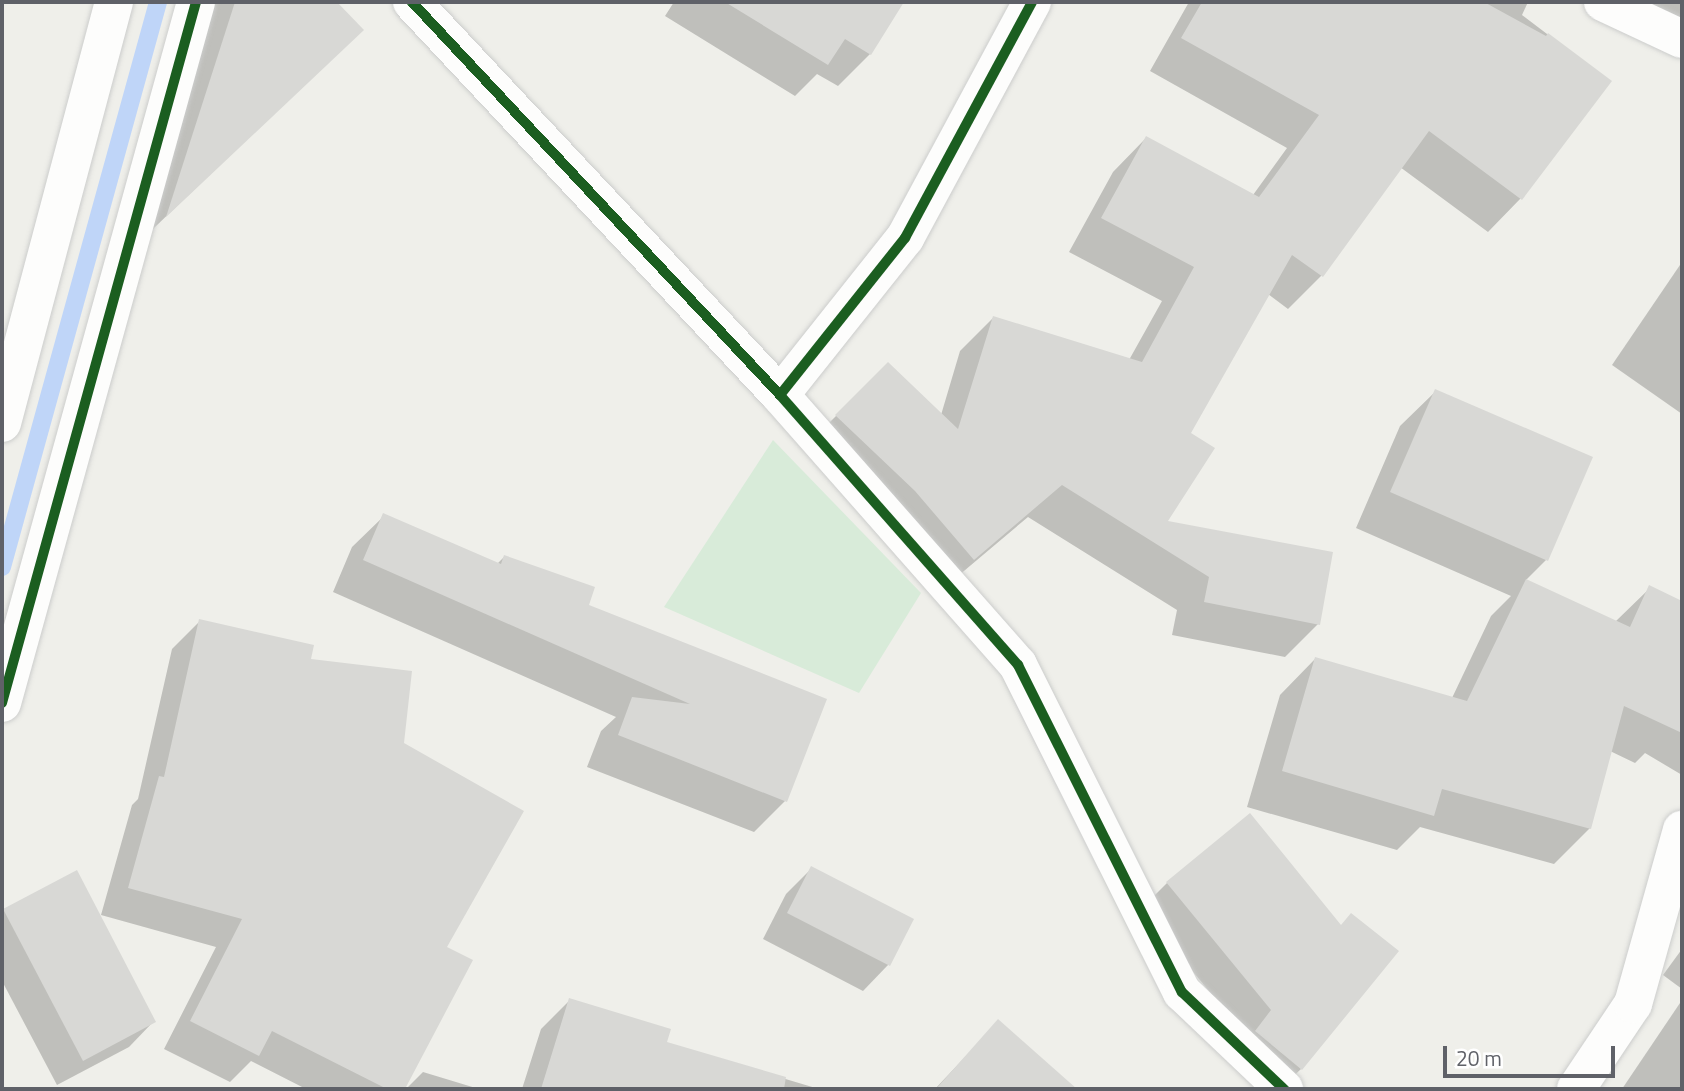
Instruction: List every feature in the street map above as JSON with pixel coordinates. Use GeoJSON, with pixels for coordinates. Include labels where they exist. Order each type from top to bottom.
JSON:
{"type":"FeatureCollection","features":[{"type":"Feature","properties":{"kind":"street"},"geometry":{"type":"LineString","coordinates":[[2,423],[114,2]]}},
{"type":"Feature","properties":{"kind":"street"},"geometry":{"type":"LineString","coordinates":[[2,703],[196,2]]}},
{"type":"Feature","properties":{"kind":"street"},"geometry":{"type":"LineString","coordinates":[[412,2],[780,395],[1018,665],[1182,992],[1284,1089]]}},
{"type":"Feature","properties":{"kind":"street"},"geometry":{"type":"LineString","coordinates":[[780,395],[905,238],[1032,2]]}},
{"type":"Feature","properties":{"kind":"street"},"geometry":{"type":"LineString","coordinates":[[1603,2],[1682,39]]}},
{"type":"Feature","properties":{"kind":"street"},"geometry":{"type":"LineString","coordinates":[[1576,1089],[1633,1004],[1682,830]]}},
{"type":"Feature","properties":{"kind":"green space"},"geometry":{"type":"Polygon","coordinates":[[[773,440],[921,593],[859,693],[664,607],[773,440]]]}},
{"type":"Feature","properties":{"kind":"building"},"geometry":{"type":"Polygon","coordinates":[[[235,2],[337,2],[364,30],[166,217],[235,2]]]}},
{"type":"Feature","properties":{"kind":"building"},"geometry":{"type":"Polygon","coordinates":[[[725,2],[904,2],[871,55],[845,39],[828,65],[725,2]]]}},
{"type":"Feature","properties":{"kind":"building"},"geometry":{"type":"Polygon","coordinates":[[[1202,2],[1484,2],[1546,36],[1548,33],[1612,81],[1522,200],[1429,131],[1323,277],[1292,255],[1191,433],[1215,448],[1168,521],[1333,552],[1320,625],[1204,602],[1209,577],[1062,485],[974,560],[915,491],[835,415],[888,362],[958,429],[993,316],[1142,362],[1194,267],[1101,218],[1146,136],[1259,197],[1319,115],[1181,38],[1202,2]]]}},
{"type":"Feature","properties":{"kind":"building"},"geometry":{"type":"Polygon","coordinates":[[[1435,389],[1593,457],[1548,561],[1390,492],[1435,389]]]}},
{"type":"Feature","properties":{"kind":"building"},"geometry":{"type":"Polygon","coordinates":[[[383,513],[501,564],[504,555],[595,587],[589,605],[827,699],[787,802],[618,735],[632,697],[690,704],[363,560],[383,513]]]}},
{"type":"Feature","properties":{"kind":"building"},"geometry":{"type":"Polygon","coordinates":[[[1526,579],[1630,627],[1649,585],[1682,601],[1682,733],[1624,706],[1591,829],[1442,789],[1434,816],[1282,771],[1315,657],[1467,701],[1526,579]]]}},
{"type":"Feature","properties":{"kind":"building"},"geometry":{"type":"Polygon","coordinates":[[[199,619],[314,645],[311,659],[412,671],[404,743],[524,811],[447,947],[473,960],[405,1089],[387,1089],[272,1031],[259,1056],[190,1021],[242,919],[128,888],[159,776],[164,777],[199,619]]]}},
{"type":"Feature","properties":{"kind":"building"},"geometry":{"type":"Polygon","coordinates":[[[1250,813],[1341,925],[1351,913],[1399,951],[1302,1070],[1255,1031],[1271,1010],[1166,882],[1250,813]]]}},
{"type":"Feature","properties":{"kind":"building"},"geometry":{"type":"Polygon","coordinates":[[[811,866],[914,919],[890,966],[787,913],[811,866]]]}},
{"type":"Feature","properties":{"kind":"building"},"geometry":{"type":"Polygon","coordinates":[[[77,870],[156,1022],[83,1061],[3,909],[77,870]]]}},
{"type":"Feature","properties":{"kind":"building"},"geometry":{"type":"Polygon","coordinates":[[[569,998],[671,1029],[667,1042],[786,1077],[784,1089],[541,1089],[569,998]]]}},
{"type":"Feature","properties":{"kind":"building"},"geometry":{"type":"Polygon","coordinates":[[[998,1019],[1077,1089],[936,1089],[998,1019]]]}},
{"type":"Feature","properties":{"kind":"waterway"},"geometry":{"type":"LineString","coordinates":[[2,567],[158,2]]}},
{"type":"Feature","properties":{"kind":"cycle path"},"geometry":{"type":"LineString","coordinates":[[2,703],[196,2]]}},
{"type":"Feature","properties":{"kind":"cycle path"},"geometry":{"type":"LineString","coordinates":[[412,2],[780,395],[1018,665],[1182,992],[1284,1089]]}},
{"type":"Feature","properties":{"kind":"cycle path"},"geometry":{"type":"LineString","coordinates":[[780,395],[905,238],[1032,2]]}}]}
